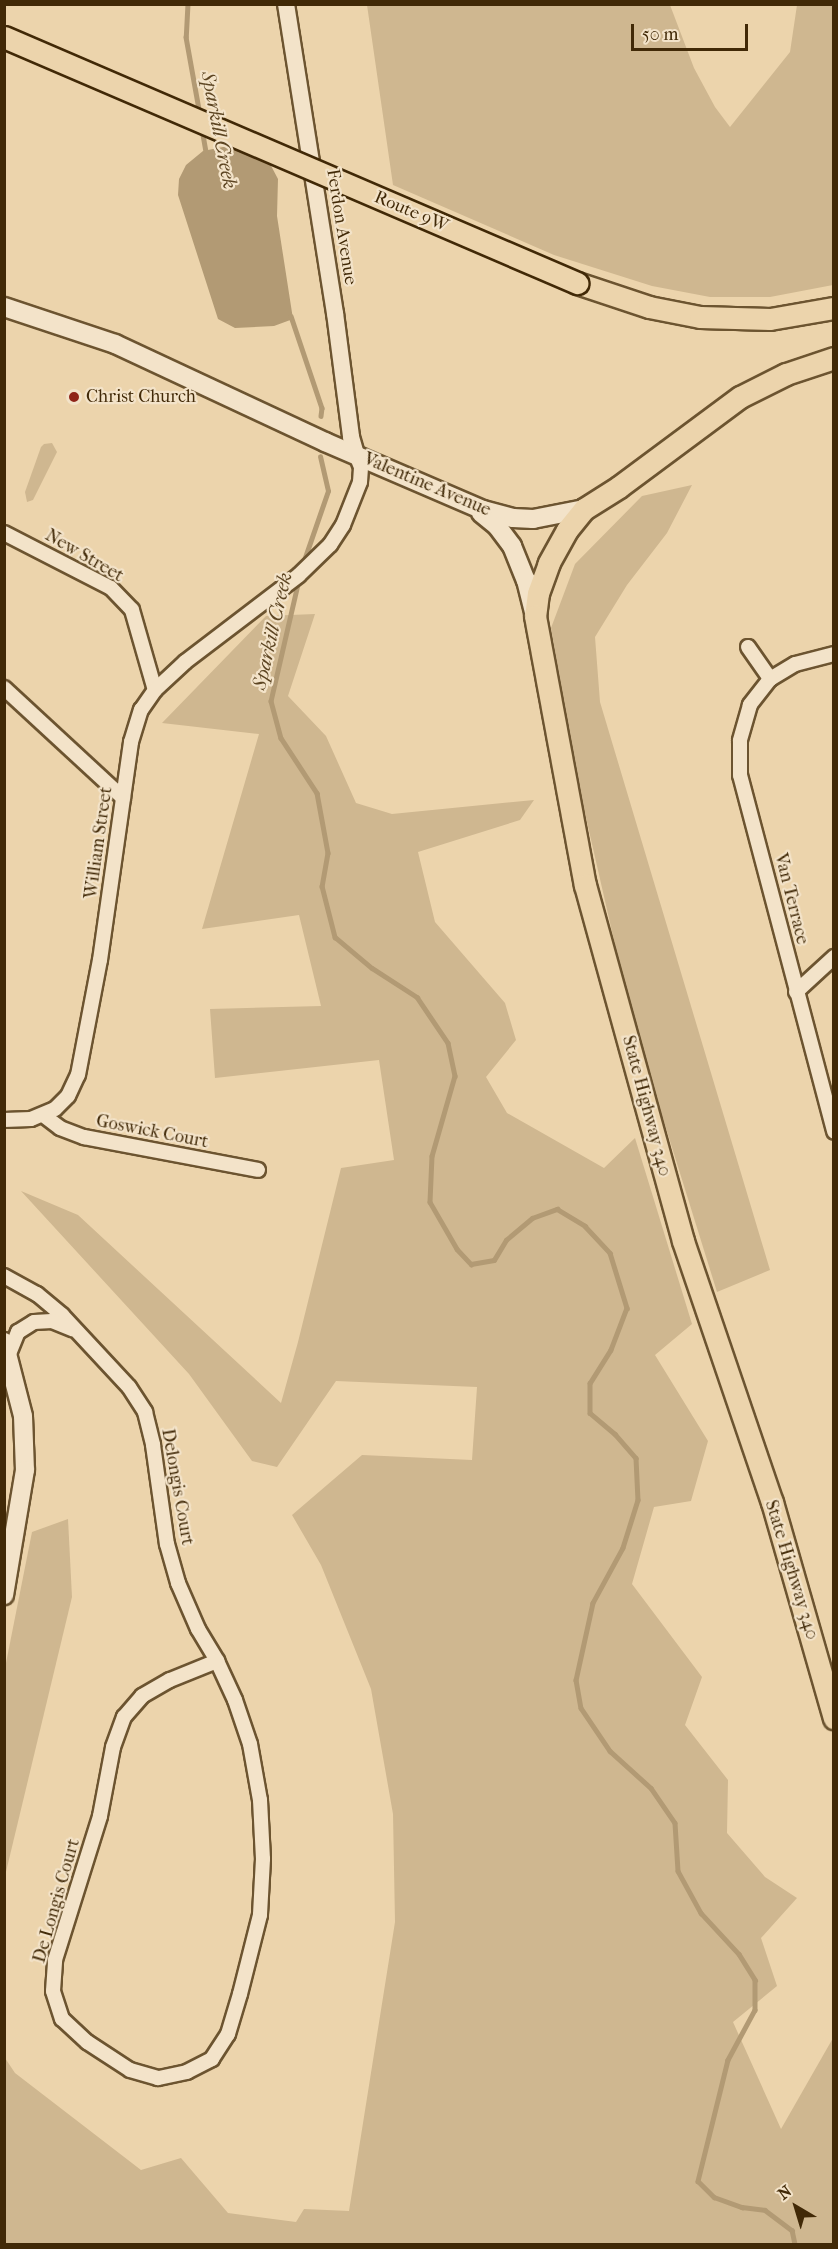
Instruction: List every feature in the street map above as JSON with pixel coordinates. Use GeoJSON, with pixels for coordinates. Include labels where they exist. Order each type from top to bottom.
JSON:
{"type":"FeatureCollection","features":[{"type":"Feature","properties":{"kind":"main road","name":"Route 9W"},"geometry":{"type":"LineString","coordinates":[[4,37],[577,283],[649,307],[700,317],[770,319],[834,308]]}},
{"type":"Feature","properties":{"kind":"main road","name":"Valentine Avenue"},"geometry":{"type":"LineString","coordinates":[[4,306],[106,340],[467,504],[492,513],[523,518],[552,517],[584,509],[619,487],[740,397],[786,374],[834,358]]}},
{"type":"Feature","properties":{"kind":"main road","name":"State Highway 340"},"geometry":{"type":"LineString","coordinates":[[467,504],[497,526],[512,546],[526,580],[585,885],[683,1241],[772,1502],[834,1718]]}},
{"type":"Feature","properties":{"kind":"main road"},"geometry":{"type":"LineString","coordinates":[[536,624],[536,601],[545,574],[567,530],[584,509]]}},
{"type":"Feature","properties":{"kind":"main road"},"geometry":{"type":"LineString","coordinates":[[4,1595],[25,1470],[23,1416],[7,1348]]}},
{"type":"Feature","properties":{"kind":"street","name":"Ferdon Avenue"},"geometry":{"type":"LineString","coordinates":[[286,4],[340,348],[351,437],[356,455]]}},
{"type":"Feature","properties":{"kind":"street","name":"William Street"},"geometry":{"type":"LineString","coordinates":[[4,1120],[24,1120],[55,1109],[68,1096],[78,1075],[100,960],[135,724],[155,690],[184,662],[307,568],[330,545],[347,517],[360,482],[361,467],[356,455]]}},
{"type":"Feature","properties":{"kind":"street","name":"New Street"},"geometry":{"type":"LineString","coordinates":[[4,533],[111,588],[132,610],[155,690]]}},
{"type":"Feature","properties":{"kind":"street"},"geometry":{"type":"LineString","coordinates":[[747,647],[770,679]]}},
{"type":"Feature","properties":{"kind":"street","name":"Van Terrace"},"geometry":{"type":"LineString","coordinates":[[834,654],[795,664],[770,679],[750,705],[740,741],[740,775],[834,1132]]}},
{"type":"Feature","properties":{"kind":"street"},"geometry":{"type":"LineString","coordinates":[[4,688],[123,798]]}},
{"type":"Feature","properties":{"kind":"street"},"geometry":{"type":"LineString","coordinates":[[796,992],[834,957]]}},
{"type":"Feature","properties":{"kind":"street","name":"Goswick Court"},"geometry":{"type":"LineString","coordinates":[[43,1115],[60,1128],[84,1137],[258,1170]]}},
{"type":"Feature","properties":{"kind":"street","name":"Delongis Court"},"geometry":{"type":"LineString","coordinates":[[4,1276],[37,1294],[80,1333],[129,1387],[145,1412],[153,1445],[167,1544],[178,1583],[198,1629],[217,1661]]}},
{"type":"Feature","properties":{"kind":"street","name":"Delongis Court"},"geometry":{"type":"LineString","coordinates":[[7,1348],[18,1332],[34,1322],[52,1321],[80,1333]]}},
{"type":"Feature","properties":{"kind":"street","name":"De Longis Court"},"geometry":{"type":"LineString","coordinates":[[217,1661],[250,1744],[260,1800],[263,1859],[260,1915],[228,2034],[212,2059],[187,2072],[158,2078],[130,2070],[87,2042],[62,2019],[53,1991],[55,1960],[100,1816],[113,1747],[124,1717],[142,1696],[170,1680],[217,1661]]}},
{"type":"Feature","properties":{"kind":"shaded area"},"geometry":{"type":"Polygon","coordinates":[[[367,5],[670,5],[694,68],[715,107],[730,127],[790,52],[797,5],[833,5],[833,285],[770,297],[710,297],[652,286],[554,255],[393,185],[367,5]]]}},
{"type":"Feature","properties":{"kind":"shaded area"},"geometry":{"type":"Polygon","coordinates":[[[223,147],[245,148],[268,160],[278,179],[277,216],[293,319],[274,326],[235,328],[218,319],[178,195],[179,179],[186,165],[203,151],[223,147]]]}},
{"type":"Feature","properties":{"kind":"shaded area"},"geometry":{"type":"Polygon","coordinates":[[[52,443],[57,452],[33,500],[27,502],[25,492],[41,447],[52,443]]]}},
{"type":"Feature","properties":{"kind":"shaded area"},"geometry":{"type":"Polygon","coordinates":[[[692,485],[667,533],[627,585],[595,637],[600,702],[770,1270],[717,1292],[632,1019],[576,774],[551,628],[575,564],[642,496],[692,485]]]}},
{"type":"Feature","properties":{"kind":"shaded area"},"geometry":{"type":"Polygon","coordinates":[[[315,614],[288,696],[326,736],[356,803],[392,814],[534,800],[520,820],[418,852],[435,922],[505,1003],[516,1040],[486,1077],[507,1113],[604,1168],[635,1138],[692,1324],[655,1355],[708,1441],[691,1501],[654,1507],[632,1584],[702,1677],[685,1725],[728,1780],[727,1833],[765,1877],[797,1898],[761,1938],[777,1986],[733,2022],[781,2129],[833,2038],[833,2244],[5,2244],[5,2058],[15,2073],[141,2170],[181,2158],[228,2213],[296,2222],[304,2209],[349,2211],[395,1922],[393,1814],[371,1689],[321,1565],[292,1515],[362,1455],[472,1460],[477,1387],[336,1381],[277,1467],[252,1461],[189,1374],[21,1191],[78,1215],[281,1403],[341,1168],[394,1160],[379,1060],[215,1078],[210,1009],[321,1006],[299,915],[202,929],[259,734],[162,723],[266,616],[315,614]]]}},
{"type":"Feature","properties":{"kind":"shaded area"},"geometry":{"type":"Polygon","coordinates":[[[68,1519],[72,1597],[5,1876],[5,1668],[32,1532],[68,1519]]]}},
{"type":"Feature","properties":{"kind":"waterway","name":"Sparkill Creek"},"geometry":{"type":"LineString","coordinates":[[188,4],[186,37],[200,115]]}},
{"type":"Feature","properties":{"kind":"waterway","name":"Sparkill Creek"},"geometry":{"type":"LineString","coordinates":[[202,129],[207,156]]}},
{"type":"Feature","properties":{"kind":"waterway","name":"Sparkill Creek"},"geometry":{"type":"LineString","coordinates":[[291,316],[322,408],[321,416]]}},
{"type":"Feature","properties":{"kind":"waterway","name":"Sparkill Creek"},"geometry":{"type":"LineString","coordinates":[[302,566],[328,491],[320,457]]}},
{"type":"Feature","properties":{"kind":"waterway","name":"Sparkill Creek"},"geometry":{"type":"LineString","coordinates":[[299,580],[271,701],[281,738],[317,793],[328,853],[322,886],[335,937],[372,968],[417,997],[448,1043],[455,1076],[432,1156],[430,1202],[457,1249],[471,1264],[494,1260],[506,1240],[532,1218],[557,1209],[585,1226],[610,1253],[627,1308],[611,1350],[590,1383],[590,1413],[615,1434],[636,1458],[638,1500],[623,1548],[593,1603],[576,1680],[581,1708],[610,1751],[651,1788],[675,1823],[678,1871],[701,1913],[739,1954],[755,1980],[755,2010],[728,2060],[698,2181],[714,2197],[742,2207],[765,2210],[792,2230],[795,2244]]}},
{"type":"Feature","properties":{"kind":"place","name":"Christ Church"},"geometry":{"type":"Point","coordinates":[74,397]}}]}
